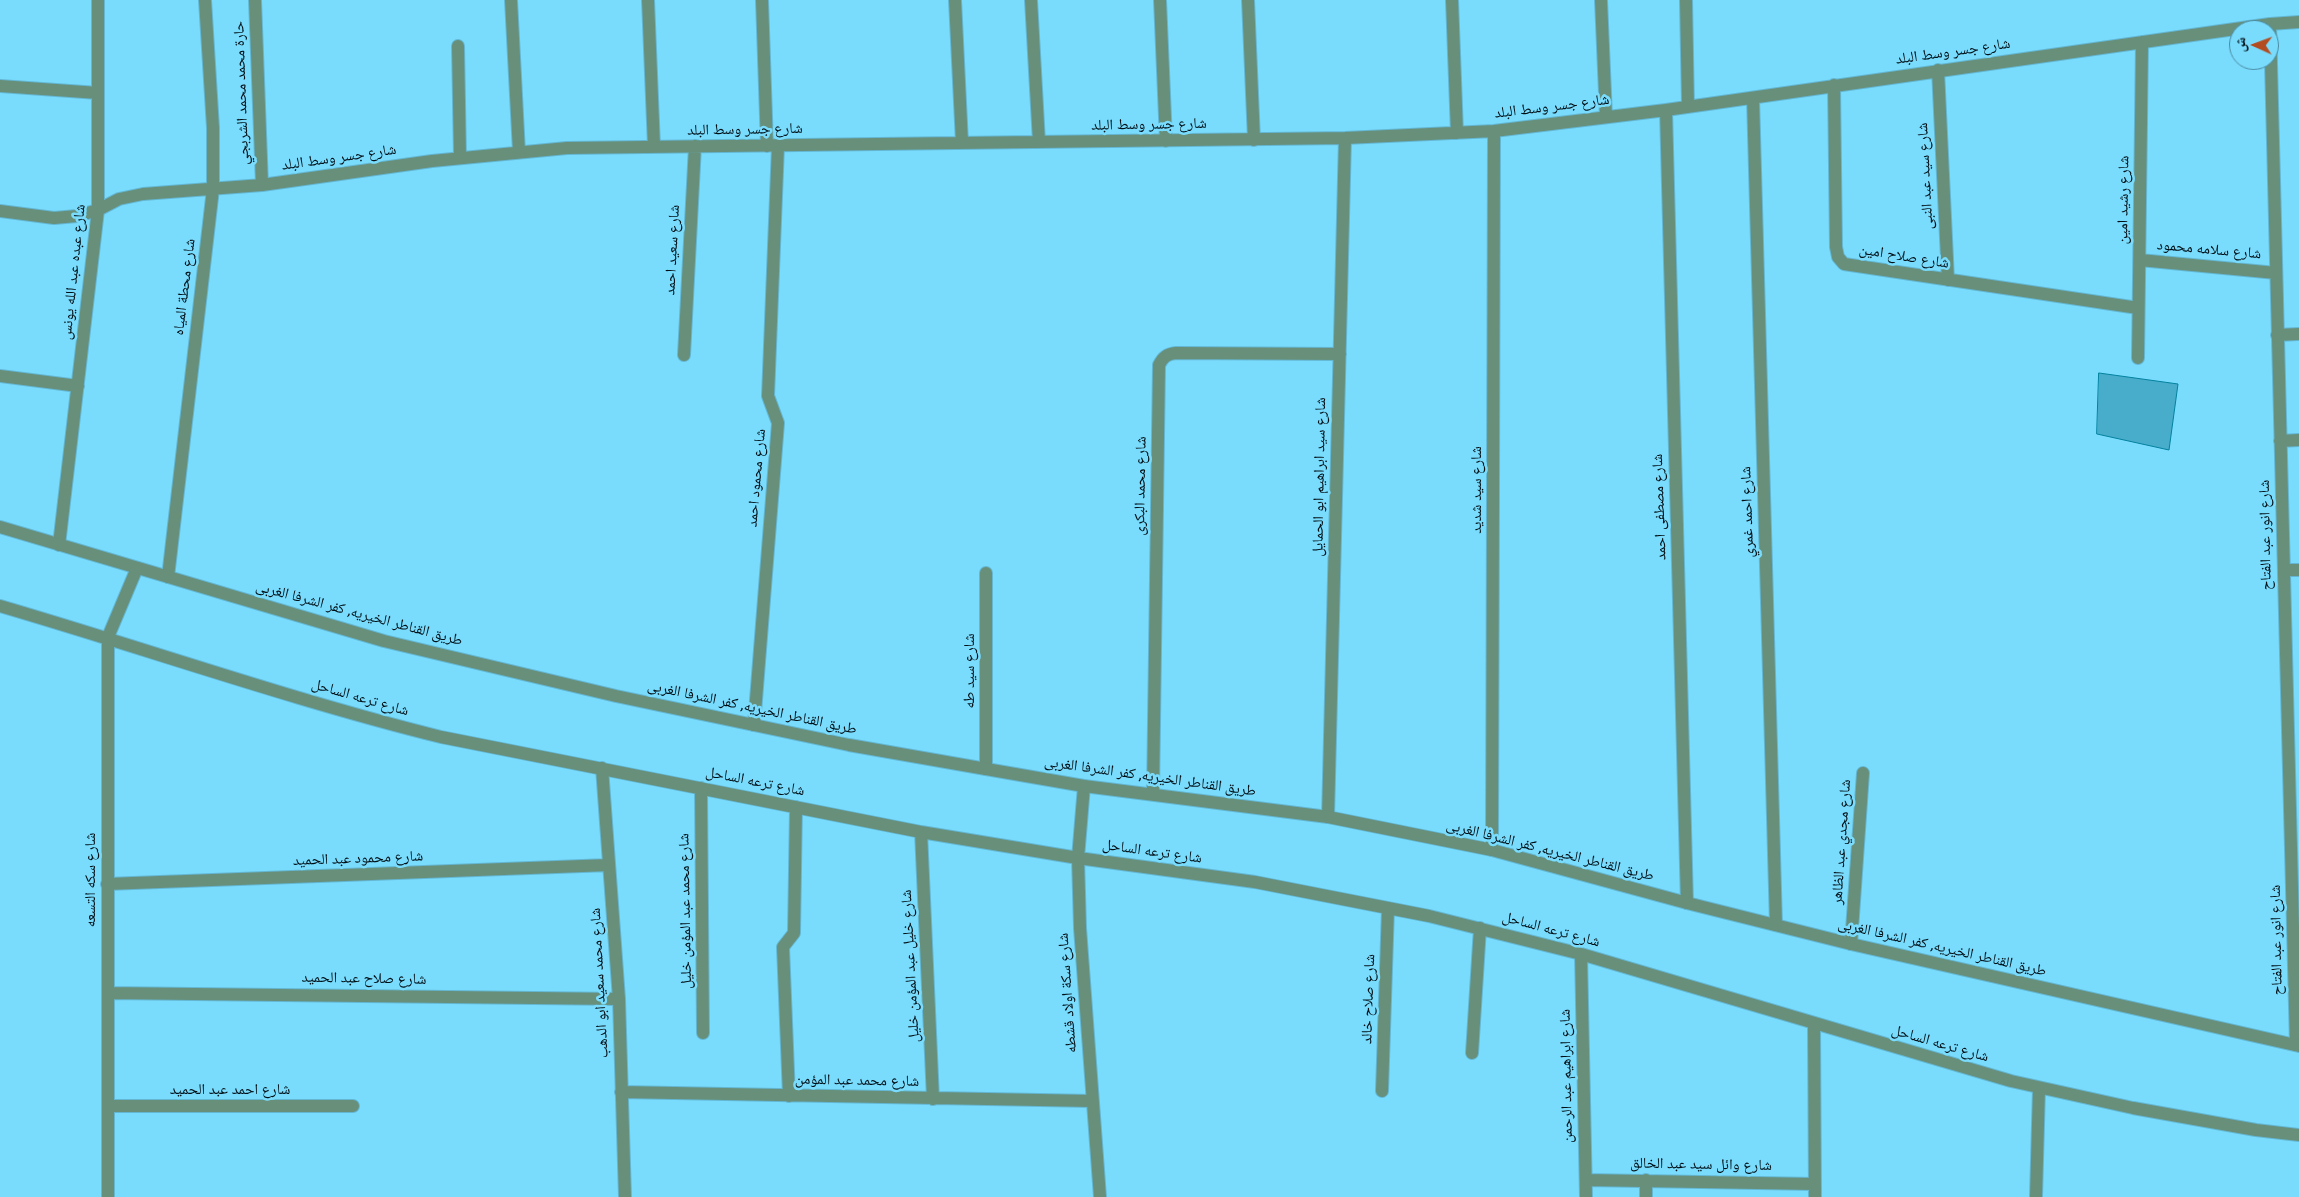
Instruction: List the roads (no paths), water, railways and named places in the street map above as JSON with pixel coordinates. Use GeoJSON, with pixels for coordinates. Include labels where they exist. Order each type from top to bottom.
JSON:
{"type":"FeatureCollection","features":[{"type":"Feature","properties":{"kind":"street","name":"شارع عبده عبد الله يونس"},"geometry":{"type":"LineString","coordinates":[[59,545],[98,210],[98,0]]}},
{"type":"Feature","properties":{"kind":"street","name":"شارع محطة المياه"},"geometry":{"type":"LineString","coordinates":[[168,578],[213,189],[213,128],[205,0]]}},
{"type":"Feature","properties":{"kind":"street","name":"حارة محمد محمد الشربجي"},"geometry":{"type":"LineString","coordinates":[[255,0],[262,185]]}},
{"type":"Feature","properties":{"kind":"street"},"geometry":{"type":"LineString","coordinates":[[511,0],[520,152]]}},
{"type":"Feature","properties":{"kind":"street"},"geometry":{"type":"LineString","coordinates":[[648,0],[654,147]]}},
{"type":"Feature","properties":{"kind":"street","name":"شارع محمود احمد"},"geometry":{"type":"LineString","coordinates":[[754,725],[778,423],[768,396],[772,146],[762,0]]}},
{"type":"Feature","properties":{"kind":"street"},"geometry":{"type":"LineString","coordinates":[[955,0],[962,143]]}},
{"type":"Feature","properties":{"kind":"street"},"geometry":{"type":"LineString","coordinates":[[1031,0],[1039,142]]}},
{"type":"Feature","properties":{"kind":"street"},"geometry":{"type":"LineString","coordinates":[[1160,0],[1166,141]]}},
{"type":"Feature","properties":{"kind":"street"},"geometry":{"type":"LineString","coordinates":[[1248,0],[1254,140]]}},
{"type":"Feature","properties":{"kind":"street"},"geometry":{"type":"LineString","coordinates":[[1452,0],[1457,133]]}},
{"type":"Feature","properties":{"kind":"street"},"geometry":{"type":"LineString","coordinates":[[1601,0],[1606,117]]}},
{"type":"Feature","properties":{"kind":"street"},"geometry":{"type":"LineString","coordinates":[[1686,0],[1688,107]]}},
{"type":"Feature","properties":{"kind":"street","name":"شارع جسر وسط البلد"},"geometry":{"type":"LineString","coordinates":[[2279,23],[2299,22]]}},
{"type":"Feature","properties":{"kind":"street","name":"شارع جسر وسط البلد"},"geometry":{"type":"LineString","coordinates":[[0,211],[54,218],[77,216],[98,210],[120,199],[143,194],[262,185],[460,158],[567,148],[1254,140],[1494,131],[1688,107],[2229,30]]}},
{"type":"Feature","properties":{"kind":"street","name":"شارع رشيد امين"},"geometry":{"type":"LineString","coordinates":[[2138,358],[2142,42]]}},
{"type":"Feature","properties":{"kind":"street"},"geometry":{"type":"LineString","coordinates":[[458,46],[460,158]]}},
{"type":"Feature","properties":{"kind":"street","name":"شارع سيد عبد النبى"},"geometry":{"type":"LineString","coordinates":[[1938,70],[1948,280]]}},
{"type":"Feature","properties":{"kind":"street","name":"شارع انور عبد الفتاح"},"geometry":{"type":"LineString","coordinates":[[2271,70],[2284,570],[2293,708],[2297,1046]]}},
{"type":"Feature","properties":{"kind":"street","name":"شارع صلاح امين"},"geometry":{"type":"LineString","coordinates":[[1834,85],[1836,247],[1838,257],[1844,264],[2138,308]]}},
{"type":"Feature","properties":{"kind":"street"},"geometry":{"type":"LineString","coordinates":[[0,86],[98,92]]}},
{"type":"Feature","properties":{"kind":"street","name":"شارع احمد غمري"},"geometry":{"type":"LineString","coordinates":[[1753,98],[1776,925]]}},
{"type":"Feature","properties":{"kind":"street","name":"شارع مصطفى احمد"},"geometry":{"type":"LineString","coordinates":[[1666,110],[1687,903]]}},
{"type":"Feature","properties":{"kind":"street","name":"شارع سيد شديد"},"geometry":{"type":"LineString","coordinates":[[1492,850],[1494,131]]}},
{"type":"Feature","properties":{"kind":"street","name":"شارع سيد ابراهيم ابو الحمايل"},"geometry":{"type":"LineString","coordinates":[[1328,817],[1345,138]]}},
{"type":"Feature","properties":{"kind":"street","name":"شارع سعيد احمد"},"geometry":{"type":"LineString","coordinates":[[684,355],[695,146]]}},
{"type":"Feature","properties":{"kind":"street","name":"شارع سلامه محمود"},"geometry":{"type":"LineString","coordinates":[[2140,260],[2276,273]]}},
{"type":"Feature","properties":{"kind":"street"},"geometry":{"type":"LineString","coordinates":[[2278,335],[2299,334]]}},
{"type":"Feature","properties":{"kind":"street","name":"شارع محمد البكرى"},"geometry":{"type":"LineString","coordinates":[[1153,793],[1159,365],[1162,358],[1176,353],[1340,354]]}},
{"type":"Feature","properties":{"kind":"street"},"geometry":{"type":"LineString","coordinates":[[0,376],[78,386]]}},
{"type":"Feature","properties":{"kind":"street"},"geometry":{"type":"LineString","coordinates":[[2280,441],[2299,440]]}},
{"type":"Feature","properties":{"kind":"street","name":"طريق القناطر الخيريه, كفر الشرفا الغربى"},"geometry":{"type":"LineString","coordinates":[[0,527],[384,641],[616,696],[754,725],[986,769],[1084,786],[1153,793],[1328,817],[1492,850],[1687,903],[1851,944],[2297,1046]]}},
{"type":"Feature","properties":{"kind":"street","name":"شارع سكه التسعه"},"geometry":{"type":"LineString","coordinates":[[108,1197],[107,884],[110,632],[137,568]]}},
{"type":"Feature","properties":{"kind":"street"},"geometry":{"type":"LineString","coordinates":[[2284,570],[2299,570]]}},
{"type":"Feature","properties":{"kind":"street","name":"شارع سيد طه"},"geometry":{"type":"LineString","coordinates":[[986,573],[986,769]]}},
{"type":"Feature","properties":{"kind":"street","name":"شارع ترعه الساحل"},"geometry":{"type":"LineString","coordinates":[[0,606],[110,632],[374,720],[441,736],[921,832],[1078,858],[1255,882],[1388,908],[1480,928],[1581,954],[1814,1024],[2039,1088],[2133,1108],[2256,1130],[2299,1135]]}},
{"type":"Feature","properties":{"kind":"street","name":"شارع محمد سعيد ابو الدهب"},"geometry":{"type":"LineString","coordinates":[[602,768],[618,999],[625,1197]]}},
{"type":"Feature","properties":{"kind":"street","name":"شارع مجدي عبد الظاهر"},"geometry":{"type":"LineString","coordinates":[[1851,944],[1863,773]]}},
{"type":"Feature","properties":{"kind":"street","name":"شارع سكة اولاد قشطه"},"geometry":{"type":"LineString","coordinates":[[1084,786],[1078,858],[1083,975],[1100,1197]]}},
{"type":"Feature","properties":{"kind":"street","name":"شارع محمد عبد المؤمن خليل"},"geometry":{"type":"LineString","coordinates":[[701,788],[703,1033]]}},
{"type":"Feature","properties":{"kind":"street"},"geometry":{"type":"LineString","coordinates":[[789,1096],[784,947],[794,933],[796,807]]}},
{"type":"Feature","properties":{"kind":"street","name":"شارع خليل عبد المؤمن خليل"},"geometry":{"type":"LineString","coordinates":[[921,832],[933,1099]]}},
{"type":"Feature","properties":{"kind":"street","name":"شارع محمود عبد الحميد"},"geometry":{"type":"LineString","coordinates":[[107,884],[610,866]]}},
{"type":"Feature","properties":{"kind":"street","name":"شارع صلاح خالد"},"geometry":{"type":"LineString","coordinates":[[1382,1091],[1388,908]]}},
{"type":"Feature","properties":{"kind":"street"},"geometry":{"type":"LineString","coordinates":[[1472,1053],[1480,928]]}},
{"type":"Feature","properties":{"kind":"street","name":"شارع ابراهيم عبد الرحمن"},"geometry":{"type":"LineString","coordinates":[[1581,954],[1586,1197]]}},
{"type":"Feature","properties":{"kind":"street","name":"شارع صلاح عبد الحميد"},"geometry":{"type":"LineString","coordinates":[[108,993],[618,999]]}},
{"type":"Feature","properties":{"kind":"street"},"geometry":{"type":"LineString","coordinates":[[1814,1024],[1815,1197]]}},
{"type":"Feature","properties":{"kind":"street"},"geometry":{"type":"LineString","coordinates":[[2036,1197],[2039,1088]]}},
{"type":"Feature","properties":{"kind":"street","name":"شارع محمد عبد المؤمن"},"geometry":{"type":"LineString","coordinates":[[621,1092],[1092,1101]]}},
{"type":"Feature","properties":{"kind":"street","name":"شارع احمد عبد الحميد"},"geometry":{"type":"LineString","coordinates":[[108,1106],[353,1106]]}},
{"type":"Feature","properties":{"kind":"street","name":"شارع وائل سيد عبد الخالق"},"geometry":{"type":"LineString","coordinates":[[1586,1180],[1815,1184]]}},
{"type":"Feature","properties":{"kind":"street"},"geometry":{"type":"LineString","coordinates":[[1646,1180],[1646,1197]]}}]}
